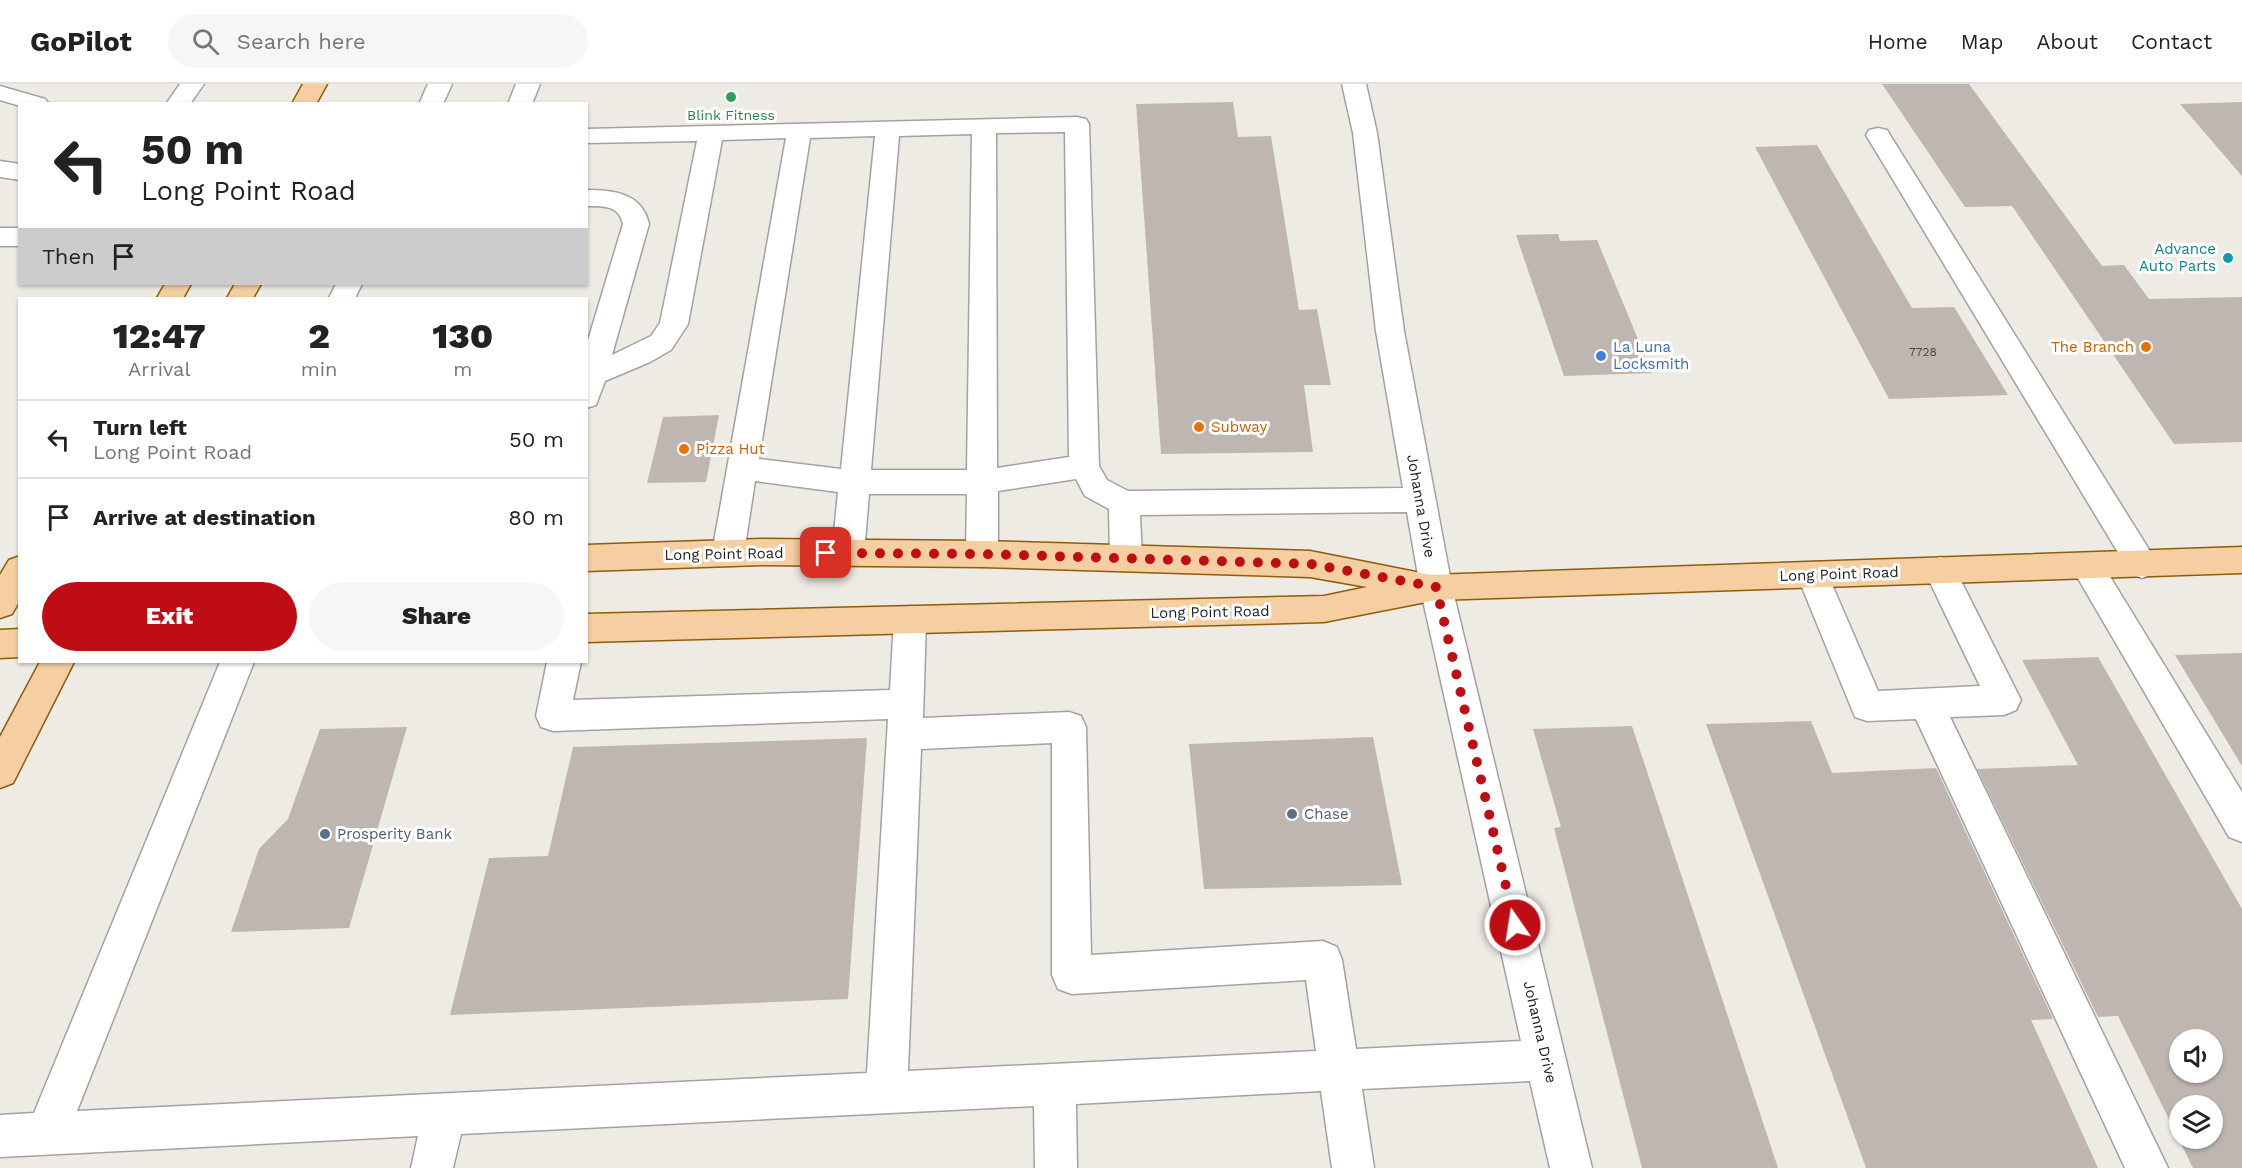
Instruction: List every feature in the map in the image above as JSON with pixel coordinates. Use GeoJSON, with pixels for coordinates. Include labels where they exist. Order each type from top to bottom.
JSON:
{"type":"FeatureCollection","features":[{"type":"Feature","properties":{"kind":"main road"},"geometry":{"type":"LineString","coordinates":[[305,102],[315,84]]}},
{"type":"Feature","properties":{"kind":"main road","name":"Long Point Road"},"geometry":{"type":"LineString","coordinates":[[588,558],[728,553],[982,554],[1310,564],[1436,587]]}},
{"type":"Feature","properties":{"kind":"main road","name":"Long Point Road"},"geometry":{"type":"LineString","coordinates":[[588,628],[1324,609],[1436,587],[2242,560]]}},
{"type":"Feature","properties":{"kind":"main road"},"geometry":{"type":"LineString","coordinates":[[0,605],[14,575]]}},
{"type":"Feature","properties":{"kind":"main road"},"geometry":{"type":"LineString","coordinates":[[0,644],[18,643]]}},
{"type":"Feature","properties":{"kind":"main road"},"geometry":{"type":"LineString","coordinates":[[0,772],[56,663]]}},
{"type":"Feature","properties":{"kind":"street"},"geometry":{"type":"LineString","coordinates":[[179,102],[192,84]]}},
{"type":"Feature","properties":{"kind":"street"},"geometry":{"type":"LineString","coordinates":[[432,102],[440,84]]}},
{"type":"Feature","properties":{"kind":"street"},"geometry":{"type":"LineString","coordinates":[[521,102],[528,84]]}},
{"type":"Feature","properties":{"kind":"street","name":"Johanna Drive"},"geometry":{"type":"LineString","coordinates":[[1354,84],[1365,133],[1390,331],[1436,587],[1571,1168]]}},
{"type":"Feature","properties":{"kind":"street"},"geometry":{"type":"LineString","coordinates":[[0,93],[30,102]]}},
{"type":"Feature","properties":{"kind":"street"},"geometry":{"type":"LineString","coordinates":[[588,136],[1077,124],[1084,466],[1096,488],[1124,503],[1420,500]]}},
{"type":"Feature","properties":{"kind":"street"},"geometry":{"type":"LineString","coordinates":[[982,554],[984,126]]}},
{"type":"Feature","properties":{"kind":"street"},"geometry":{"type":"LineString","coordinates":[[848,553],[888,128]]}},
{"type":"Feature","properties":{"kind":"street"},"geometry":{"type":"LineString","coordinates":[[728,553],[799,130]]}},
{"type":"Feature","properties":{"kind":"street"},"geometry":{"type":"LineString","coordinates":[[590,386],[661,343],[674,324],[711,133]]}},
{"type":"Feature","properties":{"kind":"street"},"geometry":{"type":"LineString","coordinates":[[1878,135],[2142,565]]}},
{"type":"Feature","properties":{"kind":"street"},"geometry":{"type":"LineString","coordinates":[[0,170],[18,172]]}},
{"type":"Feature","properties":{"kind":"street"},"geometry":{"type":"LineString","coordinates":[[588,198],[606,198],[626,204],[636,216],[636,224],[590,386]]}},
{"type":"Feature","properties":{"kind":"street"},"geometry":{"type":"LineString","coordinates":[[0,237],[18,237]]}},
{"type":"Feature","properties":{"kind":"street"},"geometry":{"type":"LineString","coordinates":[[742,468],[854,482],[984,482],[1084,466]]}},
{"type":"Feature","properties":{"kind":"street"},"geometry":{"type":"LineString","coordinates":[[1124,503],[1126,558]]}},
{"type":"Feature","properties":{"kind":"street"},"geometry":{"type":"LineString","coordinates":[[2087,566],[2242,825]]}},
{"type":"Feature","properties":{"kind":"street"},"geometry":{"type":"LineString","coordinates":[[1813,575],[1867,706],[2004,700],[1940,570]]}},
{"type":"Feature","properties":{"kind":"street"},"geometry":{"type":"LineString","coordinates":[[887,1092],[910,620]]}},
{"type":"Feature","properties":{"kind":"street"},"geometry":{"type":"LineString","coordinates":[[47,1133],[237,663]]}},
{"type":"Feature","properties":{"kind":"street"},"geometry":{"type":"LineString","coordinates":[[564,663],[553,716],[905,719],[1069,727],[1072,975],[1323,960],[1353,1168]]}},
{"type":"Feature","properties":{"kind":"street"},"geometry":{"type":"LineString","coordinates":[[1926,704],[2147,1168]]}},
{"type":"Feature","properties":{"kind":"street"},"geometry":{"type":"LineString","coordinates":[[0,1136],[1546,1060]]}},
{"type":"Feature","properties":{"kind":"street"},"geometry":{"type":"LineString","coordinates":[[1055,1084],[1056,1168]]}},
{"type":"Feature","properties":{"kind":"street"},"geometry":{"type":"LineString","coordinates":[[432,1168],[446,1113]]}},
{"type":"Feature","properties":{"kind":"building"},"geometry":{"type":"Polygon","coordinates":[[[1882,84],[1969,84],[2102,266],[2124,265],[2149,299],[2242,297],[2242,442],[2174,444],[2012,206],[1965,207],[1882,84]]]}},
{"type":"Feature","properties":{"kind":"building"},"geometry":{"type":"Polygon","coordinates":[[[1233,102],[1238,137],[1271,136],[1299,310],[1317,309],[1331,385],[1304,385],[1313,452],[1161,454],[1136,104],[1233,102]]]}},
{"type":"Feature","properties":{"kind":"building"},"geometry":{"type":"Polygon","coordinates":[[[2242,102],[2242,176],[2180,104],[2242,102]]]}},
{"type":"Feature","properties":{"kind":"building"},"geometry":{"type":"Polygon","coordinates":[[[1817,145],[1912,308],[1954,307],[2008,395],[1889,399],[1755,147],[1817,145]]]}},
{"type":"Feature","properties":{"kind":"building"},"geometry":{"type":"Polygon","coordinates":[[[1558,234],[1560,241],[1597,240],[1652,373],[1564,376],[1516,235],[1558,234]]]}},
{"type":"Feature","properties":{"kind":"building","name":"Pizza Hut"},"geometry":{"type":"Polygon","coordinates":[[[719,415],[706,482],[647,483],[663,417],[719,415]]]}},
{"type":"Feature","properties":{"kind":"building"},"geometry":{"type":"Polygon","coordinates":[[[2242,653],[2242,766],[2175,655],[2242,653]]]}},
{"type":"Feature","properties":{"kind":"building"},"geometry":{"type":"Polygon","coordinates":[[[2098,657],[2242,909],[2242,1168],[2193,1168],[2184,1149],[2223,1149],[2223,1095],[2169,1095],[2169,1119],[2118,1016],[2098,1017],[1977,769],[2078,765],[2022,660],[2098,657]]]}},
{"type":"Feature","properties":{"kind":"building"},"geometry":{"type":"Polygon","coordinates":[[[1811,721],[1832,773],[1936,768],[2053,1019],[2031,1020],[2098,1168],[1866,1168],[1706,724],[1811,721]]]}},
{"type":"Feature","properties":{"kind":"building"},"geometry":{"type":"Polygon","coordinates":[[[1632,726],[1778,1168],[1642,1168],[1554,828],[1561,827],[1533,729],[1632,726]]]}},
{"type":"Feature","properties":{"kind":"building","name":"Prosperity Bank"},"geometry":{"type":"Polygon","coordinates":[[[407,727],[349,928],[231,932],[259,849],[288,819],[320,729],[407,727]]]}},
{"type":"Feature","properties":{"kind":"building","name":"Chase"},"geometry":{"type":"Polygon","coordinates":[[[1373,737],[1402,885],[1204,889],[1189,744],[1373,737]]]}},
{"type":"Feature","properties":{"kind":"building"},"geometry":{"type":"Polygon","coordinates":[[[867,738],[848,999],[450,1015],[489,858],[548,856],[573,747],[867,738]]]}},
{"type":"Feature","properties":{"kind":"place","name":"Blink Fitness"},"geometry":{"type":"Point","coordinates":[731,97]}},
{"type":"Feature","properties":{"kind":"place","name":"Advance Auto Parts"},"geometry":{"type":"Point","coordinates":[2228,258]}},
{"type":"Feature","properties":{"kind":"place","name":"The Branch"},"geometry":{"type":"Point","coordinates":[2146,347]}},
{"type":"Feature","properties":{"kind":"place","name":"La Luna Locksmith"},"geometry":{"type":"Point","coordinates":[1601,356]}},
{"type":"Feature","properties":{"kind":"place","name":"Subway"},"geometry":{"type":"Point","coordinates":[1199,427]}},
{"type":"Feature","properties":{"kind":"place","name":"Pizza Hut"},"geometry":{"type":"Point","coordinates":[684,449]}},
{"type":"Feature","properties":{"kind":"place","name":"Chase"},"geometry":{"type":"Point","coordinates":[1292,814]}},
{"type":"Feature","properties":{"kind":"place","name":"Prosperity Bank"},"geometry":{"type":"Point","coordinates":[325,834]}},
{"type":"Feature","properties":{"kind":"route"},"geometry":{"type":"LineString","coordinates":[[826,553],[982,554],[1310,564],[1436,587],[1515,925]]}}]}
